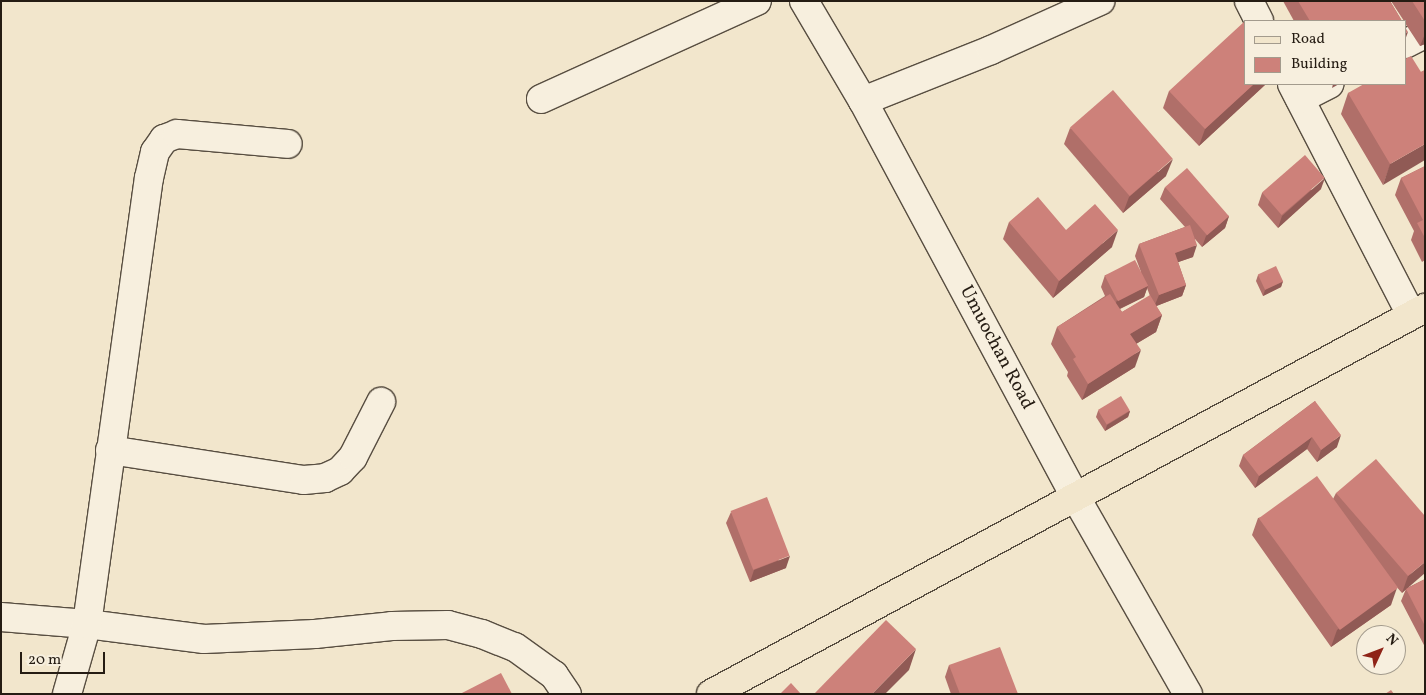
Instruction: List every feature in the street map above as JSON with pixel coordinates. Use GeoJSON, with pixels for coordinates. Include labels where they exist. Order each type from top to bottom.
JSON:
{"type":"FeatureCollection","features":[{"type":"Feature","properties":{"kind":"main road"},"geometry":{"type":"LineString","coordinates":[[711,694],[1418,312]]}},
{"type":"Feature","properties":{"kind":"street"},"geometry":{"type":"LineString","coordinates":[[541,99],[757,1]]}},
{"type":"Feature","properties":{"kind":"street","name":"Umuochan Road"},"geometry":{"type":"LineString","coordinates":[[804,1],[863,101],[1075,496],[1188,694]]}},
{"type":"Feature","properties":{"kind":"street"},"geometry":{"type":"LineString","coordinates":[[863,101],[991,50],[1100,1]]}},
{"type":"Feature","properties":{"kind":"street"},"geometry":{"type":"LineString","coordinates":[[1249,1],[1258,20]]}},
{"type":"Feature","properties":{"kind":"street"},"geometry":{"type":"LineString","coordinates":[[1406,44],[1425,34]]}},
{"type":"Feature","properties":{"kind":"street"},"geometry":{"type":"LineString","coordinates":[[1323,85],[1296,91],[1418,312]]}},
{"type":"Feature","properties":{"kind":"street"},"geometry":{"type":"LineString","coordinates":[[67,694],[87,624],[147,188],[154,152],[164,139],[177,134],[288,144]]}},
{"type":"Feature","properties":{"kind":"street"},"geometry":{"type":"LineString","coordinates":[[110,450],[304,480],[325,478],[340,471],[354,458],[381,402]]}},
{"type":"Feature","properties":{"kind":"street"},"geometry":{"type":"LineString","coordinates":[[1,617],[87,624],[204,639],[315,634],[392,626],[448,625],[482,634],[515,647],[554,675],[567,694]]}},
{"type":"Feature","properties":{"kind":"building"},"geometry":{"type":"Polygon","coordinates":[[[1298,1],[1390,1],[1401,20],[1309,20],[1298,1]]]}},
{"type":"Feature","properties":{"kind":"building"},"geometry":{"type":"Polygon","coordinates":[[[1412,1],[1425,1],[1425,21],[1412,1]]]}},
{"type":"Feature","properties":{"kind":"building"},"geometry":{"type":"Polygon","coordinates":[[[1244,22],[1244,85],[1253,85],[1205,129],[1169,91],[1244,22]]]}},
{"type":"Feature","properties":{"kind":"building"},"geometry":{"type":"Polygon","coordinates":[[[1411,56],[1421,72],[1425,70],[1425,144],[1390,164],[1348,93],[1362,85],[1406,85],[1406,58],[1411,56]]]}},
{"type":"Feature","properties":{"kind":"building"},"geometry":{"type":"Polygon","coordinates":[[[1113,90],[1173,159],[1130,196],[1070,127],[1113,90]]]}},
{"type":"Feature","properties":{"kind":"building"},"geometry":{"type":"Polygon","coordinates":[[[1305,155],[1325,178],[1282,215],[1262,192],[1305,155]]]}},
{"type":"Feature","properties":{"kind":"building"},"geometry":{"type":"Polygon","coordinates":[[[1425,166],[1425,238],[1417,223],[1423,220],[1401,178],[1425,166]]]}},
{"type":"Feature","properties":{"kind":"building"},"geometry":{"type":"Polygon","coordinates":[[[1187,168],[1229,216],[1207,235],[1165,187],[1187,168]]]}},
{"type":"Feature","properties":{"kind":"building"},"geometry":{"type":"Polygon","coordinates":[[[1038,197],[1066,230],[1095,204],[1118,230],[1059,281],[1009,222],[1038,197]]]}},
{"type":"Feature","properties":{"kind":"building"},"geometry":{"type":"Polygon","coordinates":[[[1190,225],[1197,245],[1175,253],[1186,285],[1159,295],[1139,244],[1190,225]]]}},
{"type":"Feature","properties":{"kind":"building"},"geometry":{"type":"Polygon","coordinates":[[[1135,260],[1148,286],[1118,301],[1105,275],[1135,260]]]}},
{"type":"Feature","properties":{"kind":"building"},"geometry":{"type":"Polygon","coordinates":[[[1276,266],[1283,281],[1265,290],[1258,274],[1276,266]]]}},
{"type":"Feature","properties":{"kind":"building"},"geometry":{"type":"Polygon","coordinates":[[[1110,294],[1122,312],[1150,295],[1162,315],[1130,334],[1141,350],[1088,384],[1073,359],[1076,357],[1057,327],[1110,294]]]}},
{"type":"Feature","properties":{"kind":"building"},"geometry":{"type":"Polygon","coordinates":[[[1121,396],[1130,411],[1107,424],[1098,410],[1121,396]]]}},
{"type":"Feature","properties":{"kind":"building"},"geometry":{"type":"Polygon","coordinates":[[[1315,401],[1341,435],[1321,450],[1312,437],[1259,476],[1243,455],[1315,401]]]}},
{"type":"Feature","properties":{"kind":"building"},"geometry":{"type":"Polygon","coordinates":[[[1376,459],[1425,516],[1425,562],[1408,576],[1336,493],[1376,459]]]}},
{"type":"Feature","properties":{"kind":"building"},"geometry":{"type":"Polygon","coordinates":[[[1317,476],[1398,588],[1340,630],[1259,518],[1317,476]]]}},
{"type":"Feature","properties":{"kind":"building"},"geometry":{"type":"Polygon","coordinates":[[[767,497],[790,556],[753,570],[731,511],[767,497]]]}},
{"type":"Feature","properties":{"kind":"building"},"geometry":{"type":"Polygon","coordinates":[[[1425,579],[1425,626],[1406,589],[1425,579]]]}},
{"type":"Feature","properties":{"kind":"building"},"geometry":{"type":"Polygon","coordinates":[[[886,620],[916,649],[872,694],[814,694],[886,620]]]}},
{"type":"Feature","properties":{"kind":"building"},"geometry":{"type":"Polygon","coordinates":[[[1000,647],[1018,694],[960,694],[949,665],[1000,647]]]}},
{"type":"Feature","properties":{"kind":"building"},"geometry":{"type":"Polygon","coordinates":[[[501,673],[512,694],[460,694],[501,673]]]}},
{"type":"Feature","properties":{"kind":"building"},"geometry":{"type":"Polygon","coordinates":[[[791,683],[801,694],[780,694],[791,683]]]}},
{"type":"Feature","properties":{"kind":"building"},"geometry":{"type":"Polygon","coordinates":[[[1391,690],[1394,694],[1385,694],[1391,690]]]}}]}
